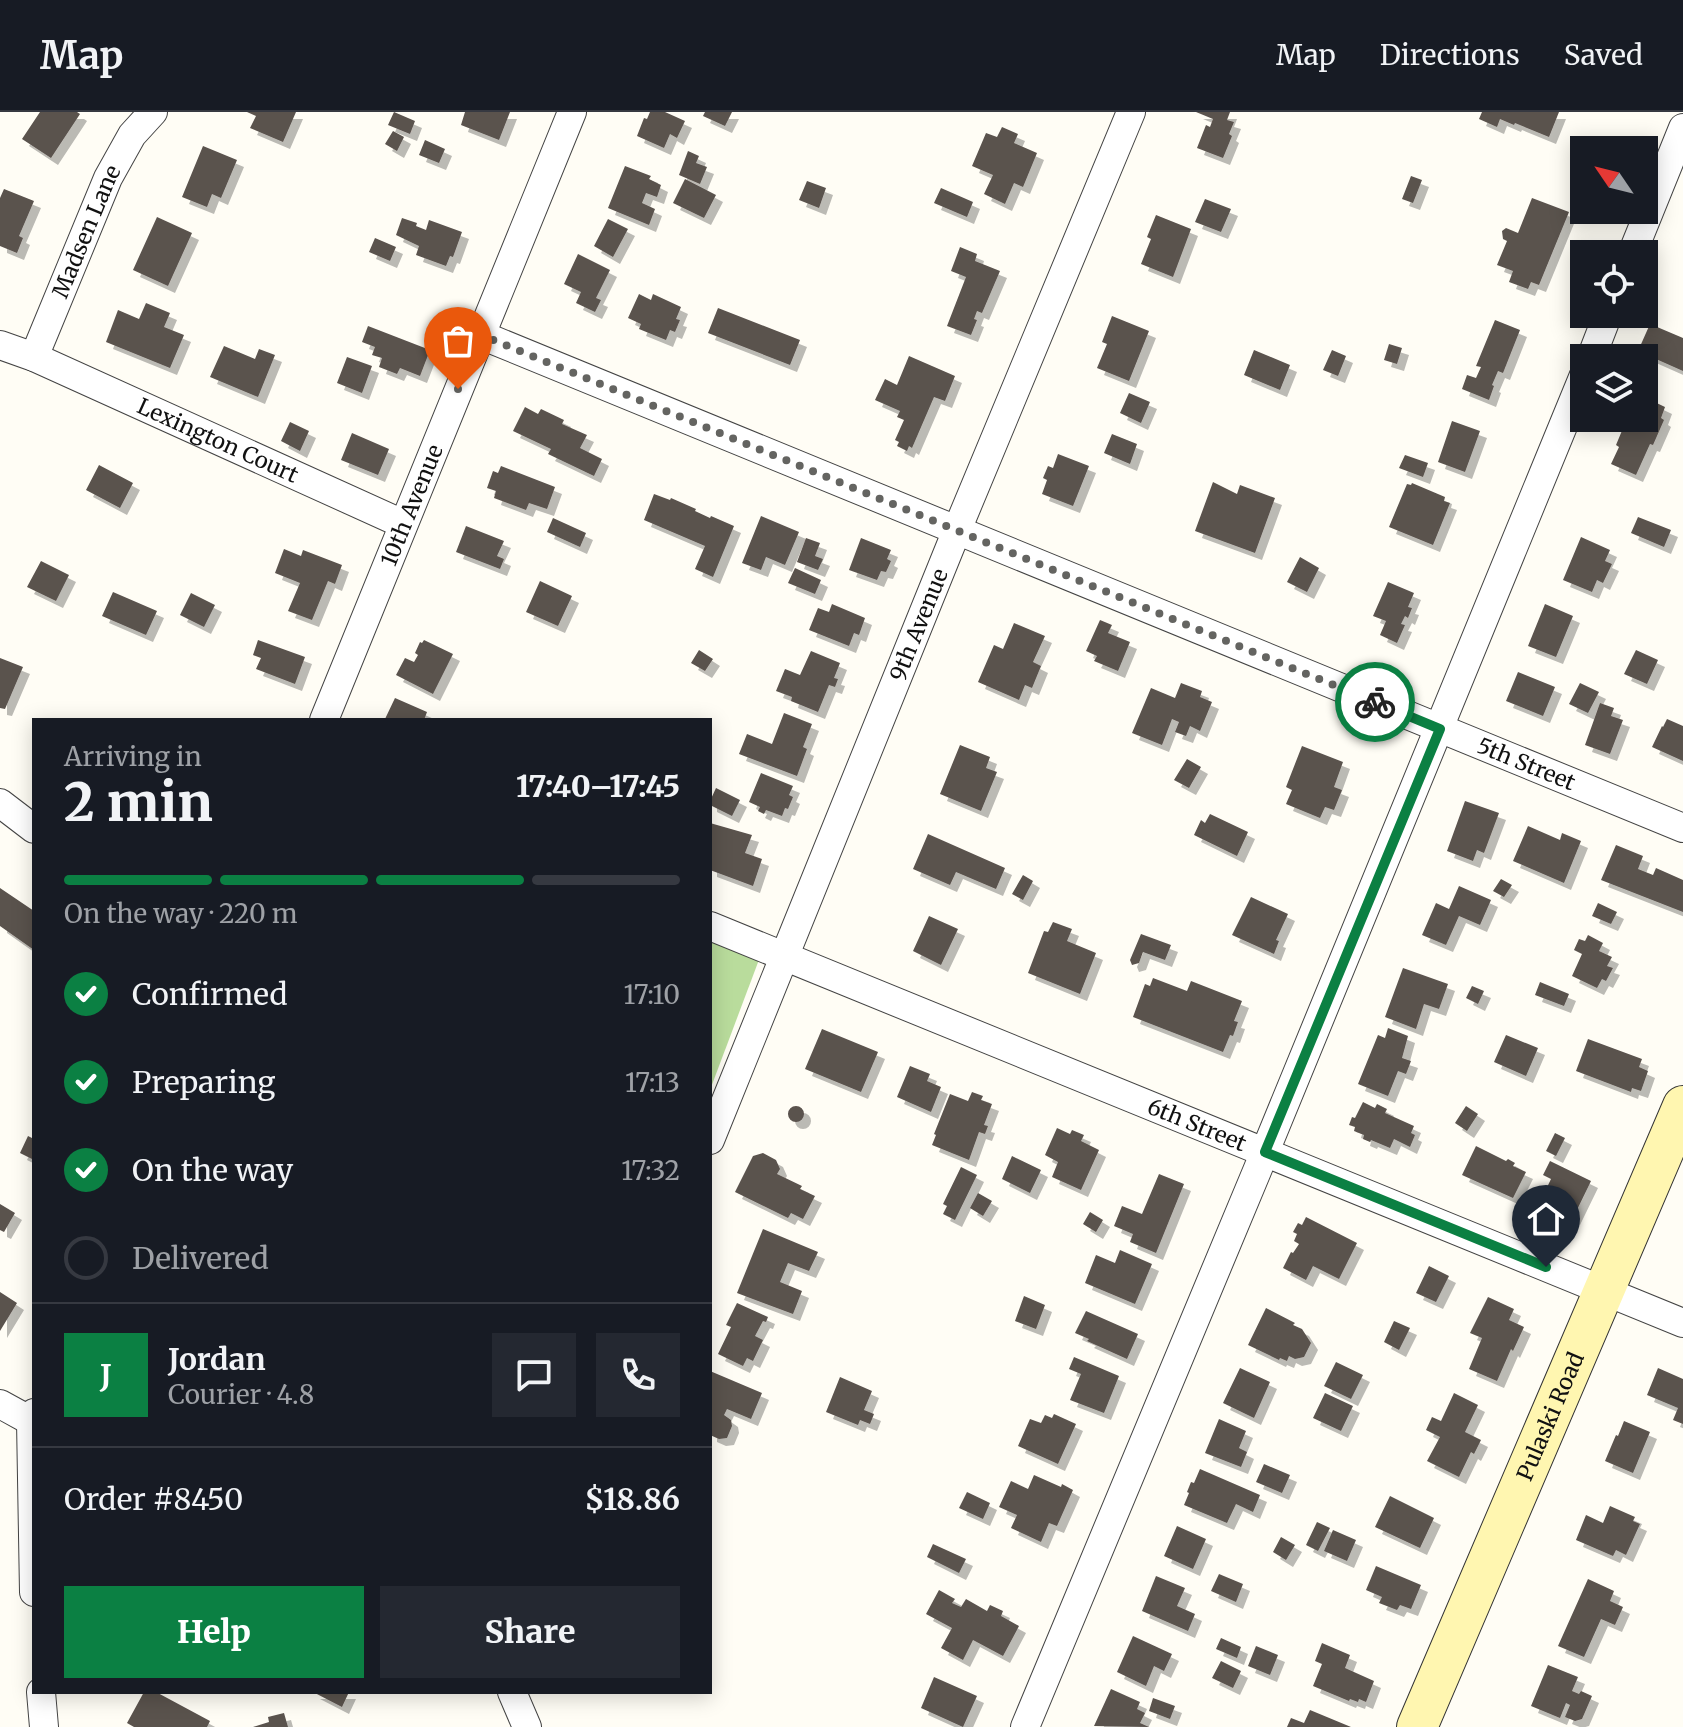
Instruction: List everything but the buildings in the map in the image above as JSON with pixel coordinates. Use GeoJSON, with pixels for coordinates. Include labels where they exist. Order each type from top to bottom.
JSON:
{"type":"FeatureCollection","features":[{"type":"Feature","properties":{"kind":"main road","name":"Pulaski Road"},"geometry":{"type":"LineString","coordinates":[[1417,1727],[1683,1106]]}},
{"type":"Feature","properties":{"kind":"street","name":"Madsen Lane"},"geometry":{"type":"LineString","coordinates":[[34,357],[108,178],[132,135],[153,112]]}},
{"type":"Feature","properties":{"kind":"street","name":"10th Avenue"},"geometry":{"type":"LineString","coordinates":[[325,718],[572,112]]}},
{"type":"Feature","properties":{"kind":"street","name":"9th Avenue"},"geometry":{"type":"LineString","coordinates":[[712,1135],[957,530],[1131,112]]}},
{"type":"Feature","properties":{"kind":"street"},"geometry":{"type":"LineString","coordinates":[[1638,240],[1683,128]]}},
{"type":"Feature","properties":{"kind":"street","name":"5th Street"},"geometry":{"type":"LineString","coordinates":[[481,335],[1683,828]]}},
{"type":"Feature","properties":{"kind":"street","name":"Lexington Court"},"geometry":{"type":"LineString","coordinates":[[0,345],[34,357],[403,524]]}},
{"type":"Feature","properties":{"kind":"street"},"geometry":{"type":"LineString","coordinates":[[1025,1727],[1570,409]]}},
{"type":"Feature","properties":{"kind":"street"},"geometry":{"type":"LineString","coordinates":[[0,803],[32,827]]}},
{"type":"Feature","properties":{"kind":"street","name":"6th Street"},"geometry":{"type":"LineString","coordinates":[[712,927],[1683,1323]]}},
{"type":"Feature","properties":{"kind":"street"},"geometry":{"type":"LineString","coordinates":[[0,1404],[32,1417]]}},
{"type":"Feature","properties":{"kind":"street"},"geometry":{"type":"LineString","coordinates":[[41,1694],[44,1727]]}},
{"type":"Feature","properties":{"kind":"street"},"geometry":{"type":"LineString","coordinates":[[513,1694],[527,1727]]}},
{"type":"Feature","properties":{"kind":"green space"},"geometry":{"type":"Polygon","coordinates":[[[712,938],[760,957],[712,1085],[712,938]]]}},
{"type":"Feature","properties":{"kind":"way so far"},"geometry":{"type":"LineString","coordinates":[[458,389],[481,335],[1375,702]]}},
{"type":"Feature","properties":{"kind":"route"},"geometry":{"type":"LineString","coordinates":[[1375,702],[1440,729],[1265,1152],[1546,1267]]}}]}
